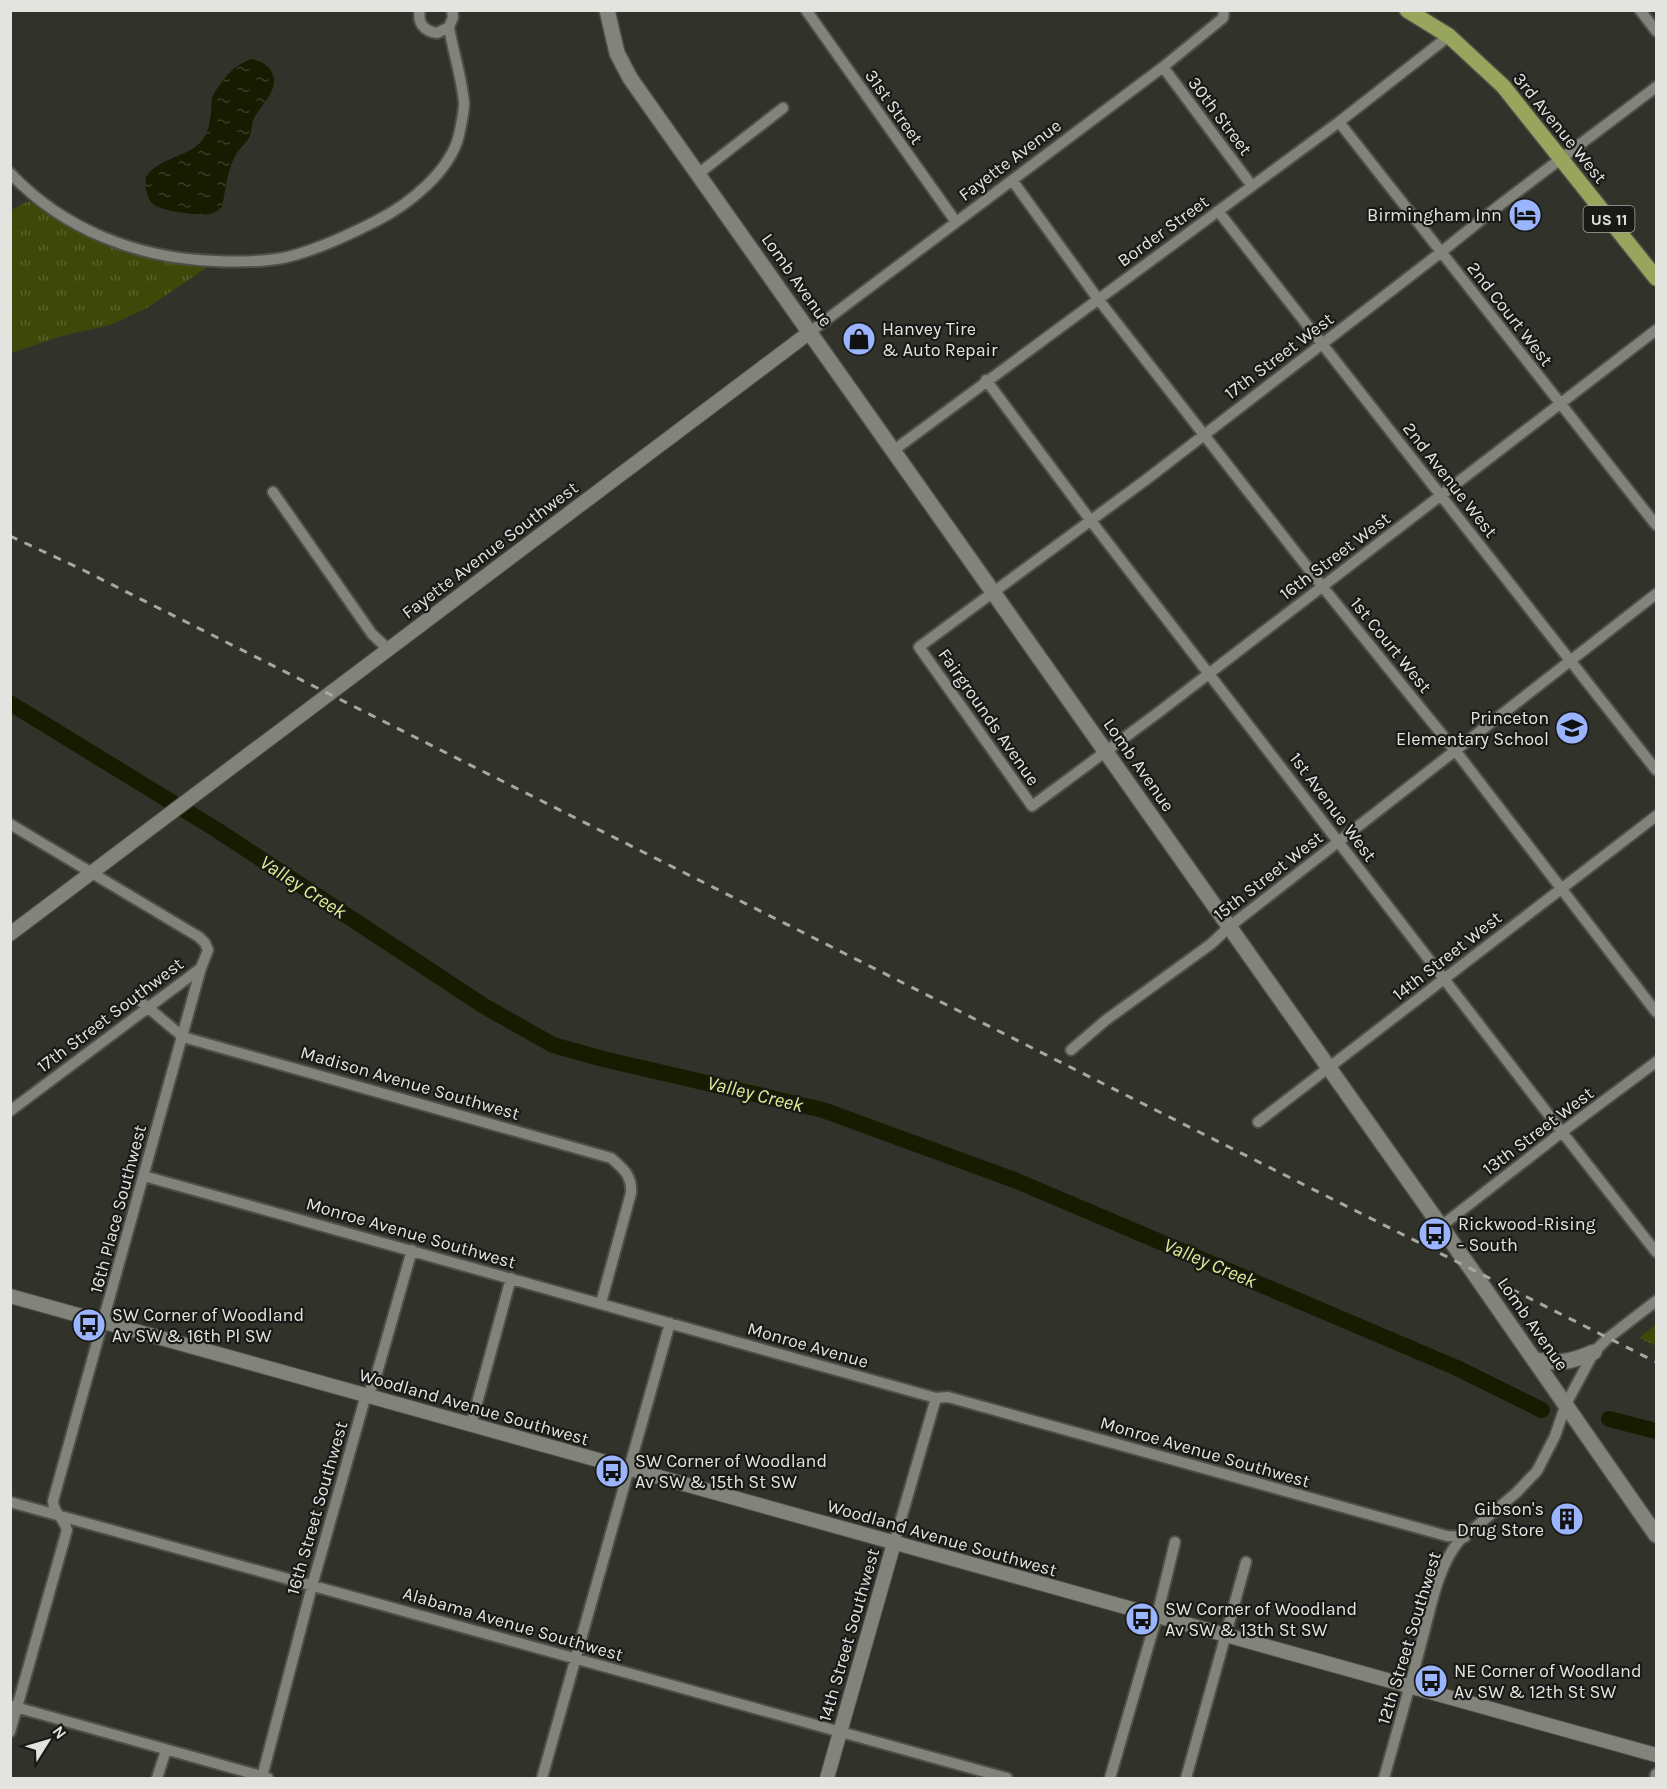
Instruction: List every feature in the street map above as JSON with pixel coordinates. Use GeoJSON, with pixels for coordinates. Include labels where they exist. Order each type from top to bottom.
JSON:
{"type":"FeatureCollection","features":[{"type":"Feature","properties":{"kind":"main road","name":"Lomb Avenue"},"geometry":{"type":"LineString","coordinates":[[607,10],[617,53],[625,68],[1656,1535]]}},
{"type":"Feature","properties":{"kind":"main road","name":"US 11"},"geometry":{"type":"LineString","coordinates":[[1407,10],[1449,36]]}},
{"type":"Feature","properties":{"kind":"main road","name":"3rd Avenue West"},"geometry":{"type":"LineString","coordinates":[[1449,36],[1503,86],[1656,278]]}},
{"type":"Feature","properties":{"kind":"main road"},"geometry":{"type":"LineString","coordinates":[[1534,1360],[1564,1363],[1594,1352]]}},
{"type":"Feature","properties":{"kind":"street"},"geometry":{"type":"LineString","coordinates":[[420,10],[420,24],[426,30],[436,33],[457,67]]}},
{"type":"Feature","properties":{"kind":"street","name":"31st Street"},"geometry":{"type":"LineString","coordinates":[[806,10],[956,222]]}},
{"type":"Feature","properties":{"kind":"street","name":"Fayette Avenue"},"geometry":{"type":"LineString","coordinates":[[810,332],[1163,66],[1223,18],[1224,10]]}},
{"type":"Feature","properties":{"kind":"street"},"geometry":{"type":"LineString","coordinates":[[1640,10],[1656,31]]}},
{"type":"Feature","properties":{"kind":"street"},"geometry":{"type":"LineString","coordinates":[[436,33],[453,16]]}},
{"type":"Feature","properties":{"kind":"street"},"geometry":{"type":"LineString","coordinates":[[10,173],[32,195],[70,222],[105,238],[149,252],[193,260],[238,262],[283,258],[340,239],[389,214],[421,192],[447,160],[458,137],[464,104],[457,67],[453,16]]}},
{"type":"Feature","properties":{"kind":"street","name":"Border Street"},"geometry":{"type":"LineString","coordinates":[[894,450],[1339,122],[1449,36]]}},
{"type":"Feature","properties":{"kind":"street","name":"30th Street"},"geometry":{"type":"LineString","coordinates":[[1163,66],[1252,186]]}},
{"type":"Feature","properties":{"kind":"street","name":"17th Street West"},"geometry":{"type":"LineString","coordinates":[[919,647],[1091,521],[1656,87]]}},
{"type":"Feature","properties":{"kind":"street"},"geometry":{"type":"LineString","coordinates":[[698,174],[783,108]]}},
{"type":"Feature","properties":{"kind":"street","name":"2nd Court West"},"geometry":{"type":"LineString","coordinates":[[1339,122],[1656,525]]}},
{"type":"Feature","properties":{"kind":"street"},"geometry":{"type":"LineString","coordinates":[[1011,180],[1098,299]]}},
{"type":"Feature","properties":{"kind":"street","name":"2nd Avenue West"},"geometry":{"type":"LineString","coordinates":[[1218,211],[1656,770]]}},
{"type":"Feature","properties":{"kind":"street","name":"1st Court West"},"geometry":{"type":"LineString","coordinates":[[1098,299],[1322,586],[1455,751],[1656,1012]]}},
{"type":"Feature","properties":{"kind":"street","name":"16th Street West"},"geometry":{"type":"LineString","coordinates":[[1032,806],[1442,496],[1656,330]]}},
{"type":"Feature","properties":{"kind":"street","name":"Fayette Avenue Southwest"},"geometry":{"type":"LineString","coordinates":[[10,934],[810,332]]}},
{"type":"Feature","properties":{"kind":"street","name":"1st Avenue West"},"geometry":{"type":"LineString","coordinates":[[986,380],[1091,521],[1656,1252]]}},
{"type":"Feature","properties":{"kind":"street"},"geometry":{"type":"LineString","coordinates":[[273,492],[372,634],[388,649]]}},
{"type":"Feature","properties":{"kind":"street","name":"15th Street West"},"geometry":{"type":"LineString","coordinates":[[1071,1050],[1106,1020],[1211,944],[1229,927],[1656,594]]}},
{"type":"Feature","properties":{"kind":"street","name":"Fairgrounds Avenue"},"geometry":{"type":"LineString","coordinates":[[919,647],[1032,806]]}},
{"type":"Feature","properties":{"kind":"street","name":"14th Street West"},"geometry":{"type":"LineString","coordinates":[[1258,1122],[1656,816]]}},
{"type":"Feature","properties":{"kind":"street"},"geometry":{"type":"LineString","coordinates":[[10,824],[199,937],[206,943],[208,950],[201,968]]}},
{"type":"Feature","properties":{"kind":"street","name":"17th Street Southwest"},"geometry":{"type":"LineString","coordinates":[[10,1111],[201,968]]}},
{"type":"Feature","properties":{"kind":"street","name":"16th Place Southwest"},"geometry":{"type":"LineString","coordinates":[[10,1732],[14,1707],[67,1530],[54,1509],[53,1501],[201,968]]}},
{"type":"Feature","properties":{"kind":"street"},"geometry":{"type":"LineString","coordinates":[[139,1000],[147,1009],[183,1036]]}},
{"type":"Feature","properties":{"kind":"street","name":"Madison Avenue Southwest"},"geometry":{"type":"LineString","coordinates":[[183,1036],[611,1158],[624,1170],[632,1184],[601,1303]]}},
{"type":"Feature","properties":{"kind":"street","name":"13th Street West"},"geometry":{"type":"LineString","coordinates":[[1440,1227],[1656,1062]]}},
{"type":"Feature","properties":{"kind":"street","name":"Monroe Avenue Southwest"},"geometry":{"type":"LineString","coordinates":[[144,1176],[670,1323]]}},
{"type":"Feature","properties":{"kind":"street","name":"16th Street Southwest"},"geometry":{"type":"LineString","coordinates":[[265,1778],[312,1586],[364,1402],[369,1396],[412,1250]]}},
{"type":"Feature","properties":{"kind":"street"},"geometry":{"type":"LineString","coordinates":[[471,1425],[511,1278]]}},
{"type":"Feature","properties":{"kind":"street","name":"Woodland Avenue Southwest"},"geometry":{"type":"LineString","coordinates":[[10,1296],[1656,1755]]}},
{"type":"Feature","properties":{"kind":"street","name":"12th Street Southwest"},"geometry":{"type":"LineString","coordinates":[[1384,1779],[1444,1567],[1452,1551],[1537,1471],[1555,1436],[1566,1404],[1594,1352],[1608,1338],[1656,1301]]}},
{"type":"Feature","properties":{"kind":"street"},"geometry":{"type":"LineString","coordinates":[[542,1779],[670,1323]]}},
{"type":"Feature","properties":{"kind":"street","name":"Monroe Avenue"},"geometry":{"type":"LineString","coordinates":[[670,1323],[936,1398]]}},
{"type":"Feature","properties":{"kind":"street","name":"Monroe Avenue Southwest"},"geometry":{"type":"LineString","coordinates":[[936,1398],[948,1397],[1447,1536],[1465,1537]]}},
{"type":"Feature","properties":{"kind":"street","name":"14th Street Southwest"},"geometry":{"type":"LineString","coordinates":[[827,1779],[936,1398]]}},
{"type":"Feature","properties":{"kind":"street","name":"Alabama Avenue Southwest"},"geometry":{"type":"LineString","coordinates":[[10,1502],[1007,1779]]}},
{"type":"Feature","properties":{"kind":"street"},"geometry":{"type":"LineString","coordinates":[[1110,1779],[1157,1616],[1175,1542]]}},
{"type":"Feature","properties":{"kind":"street"},"geometry":{"type":"LineString","coordinates":[[1186,1779],[1246,1562]]}},
{"type":"Feature","properties":{"kind":"street"},"geometry":{"type":"LineString","coordinates":[[14,1707],[265,1778]]}},
{"type":"Feature","properties":{"kind":"street"},"geometry":{"type":"LineString","coordinates":[[158,1779],[166,1750]]}},
{"type":"Feature","properties":{"kind":"green space"},"geometry":{"type":"Polygon","coordinates":[[[28,201],[100,242],[161,260],[209,266],[147,308],[110,325],[62,336],[11,353],[10,211],[28,201]]]}},
{"type":"Feature","properties":{"kind":"green space"},"geometry":{"type":"Polygon","coordinates":[[[1656,1324],[1656,1346],[1639,1338],[1656,1324]]]}},
{"type":"Feature","properties":{"kind":"water"},"geometry":{"type":"Polygon","coordinates":[[[251,59],[269,67],[273,74],[274,84],[271,93],[255,116],[249,138],[234,159],[222,207],[212,214],[198,214],[157,207],[146,192],[146,177],[153,169],[201,142],[208,130],[212,97],[233,70],[251,59]]]}},
{"type":"Feature","properties":{"kind":"waterway","name":"Valley Creek"},"geometry":{"type":"LineString","coordinates":[[10,703],[217,830],[484,1006],[553,1045],[603,1059],[823,1110],[1017,1181],[1457,1368],[1542,1410]]}},
{"type":"Feature","properties":{"kind":"waterway","name":"Valley Creek"},"geometry":{"type":"LineString","coordinates":[[1609,1419],[1656,1431]]}},
{"type":"Feature","properties":{"kind":"railway"},"geometry":{"type":"LineString","coordinates":[[10,536],[81,569],[1656,1362]]}},
{"type":"Feature","properties":{"kind":"place","name":"Birmingham Inn"},"geometry":{"type":"Point","coordinates":[1525,215]}},
{"type":"Feature","properties":{"kind":"place","name":"Hanvey Tire & Auto Repair"},"geometry":{"type":"Point","coordinates":[859,339]}},
{"type":"Feature","properties":{"kind":"place","name":"Princeton Elementary School"},"geometry":{"type":"Point","coordinates":[1572,728]}},
{"type":"Feature","properties":{"kind":"place","name":"Rickwood-Rising - South"},"geometry":{"type":"Point","coordinates":[1435,1234]}},
{"type":"Feature","properties":{"kind":"place","name":"SW Corner of Woodland Av SW & 16th Pl SW"},"geometry":{"type":"Point","coordinates":[89,1325]}},
{"type":"Feature","properties":{"kind":"place","name":"SW Corner of Woodland Av SW & 15th St SW"},"geometry":{"type":"Point","coordinates":[612,1471]}},
{"type":"Feature","properties":{"kind":"place","name":"Gibson's Drug Store"},"geometry":{"type":"Point","coordinates":[1567,1519]}},
{"type":"Feature","properties":{"kind":"place","name":"SW Corner of Woodland Av SW & 13th St SW"},"geometry":{"type":"Point","coordinates":[1142,1619]}},
{"type":"Feature","properties":{"kind":"place","name":"NE Corner of Woodland Av SW & 12th St SW"},"geometry":{"type":"Point","coordinates":[1431,1681]}}]}
